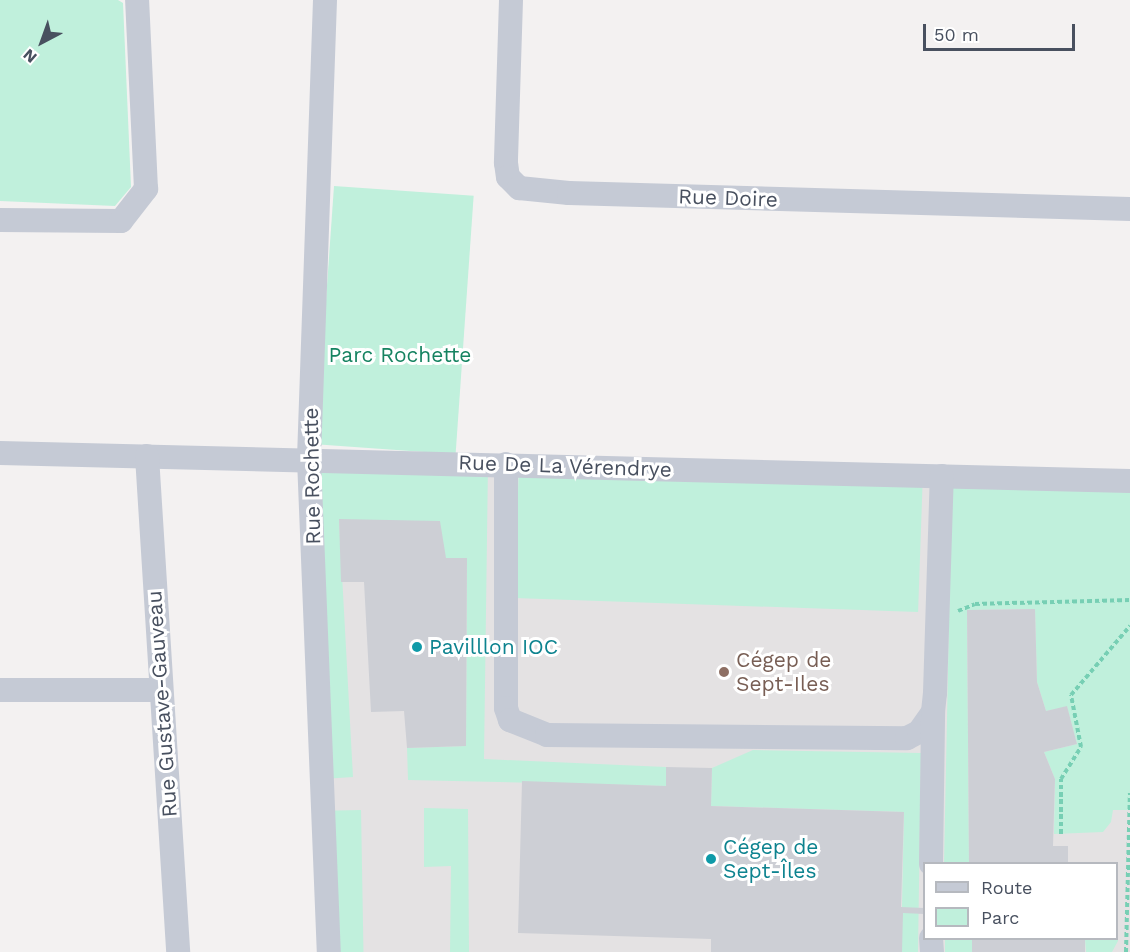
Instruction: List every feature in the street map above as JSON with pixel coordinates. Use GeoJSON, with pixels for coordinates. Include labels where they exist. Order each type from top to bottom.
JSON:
{"type":"FeatureCollection","features":[{"type":"Feature","properties":{"kind":"street"},"geometry":{"type":"LineString","coordinates":[[0,220],[121,221],[146,189],[137,0]]}},
{"type":"Feature","properties":{"kind":"street","name":"Rue Rochette"},"geometry":{"type":"LineString","coordinates":[[325,0],[309,459],[329,952]]}},
{"type":"Feature","properties":{"kind":"street","name":"Rue Doire"},"geometry":{"type":"LineString","coordinates":[[511,0],[506,163],[508,177],[519,188],[568,193],[1130,209]]}},
{"type":"Feature","properties":{"kind":"street","name":"Rue De La Vérendrye"},"geometry":{"type":"LineString","coordinates":[[0,453],[1130,481]]}},
{"type":"Feature","properties":{"kind":"street","name":"Rue Gustave-Gauveau"},"geometry":{"type":"LineString","coordinates":[[147,456],[178,952]]}},
{"type":"Feature","properties":{"kind":"street"},"geometry":{"type":"LineString","coordinates":[[506,464],[503,671],[510,720],[547,735],[907,738],[919,732],[933,712]]}},
{"type":"Feature","properties":{"kind":"street"},"geometry":{"type":"LineString","coordinates":[[932,862],[933,712],[942,476]]}},
{"type":"Feature","properties":{"kind":"street"},"geometry":{"type":"LineString","coordinates":[[0,690],[161,690]]}},
{"type":"Feature","properties":{"kind":"path"},"geometry":{"type":"LineString","coordinates":[[937,619],[975,604],[1130,600]]}},
{"type":"Feature","properties":{"kind":"path"},"geometry":{"type":"LineString","coordinates":[[1061,834],[1061,779],[1081,747],[1071,695],[1130,626]]}},
{"type":"Feature","properties":{"kind":"path"},"geometry":{"type":"LineString","coordinates":[[1126,952],[1130,793]]}},
{"type":"Feature","properties":{"kind":"shaded area","name":"Cégep de Sept-Iles"},"geometry":{"type":"Polygon","coordinates":[[[309,459],[1130,481],[1130,952],[329,952],[309,459]]]}},
{"type":"Feature","properties":{"kind":"green space"},"geometry":{"type":"Polygon","coordinates":[[[0,0],[118,0],[123,3],[131,187],[115,206],[0,201],[0,0]]]}},
{"type":"Feature","properties":{"kind":"green space","name":"Parc Rochette"},"geometry":{"type":"Polygon","coordinates":[[[334,186],[474,196],[456,454],[316,444],[334,186]]]}},
{"type":"Feature","properties":{"kind":"green space"},"geometry":{"type":"Polygon","coordinates":[[[309,459],[488,464],[484,759],[666,767],[666,786],[408,780],[407,748],[466,746],[467,558],[446,558],[339,519],[353,777],[323,779],[309,459]]]}},
{"type":"Feature","properties":{"kind":"green space"},"geometry":{"type":"Polygon","coordinates":[[[519,464],[923,478],[918,612],[514,598],[519,464]]]}},
{"type":"Feature","properties":{"kind":"green space"},"geometry":{"type":"Polygon","coordinates":[[[952,476],[1130,481],[1130,810],[1113,810],[1111,822],[1103,832],[1054,834],[1055,779],[1044,752],[1077,744],[1067,707],[1046,711],[1037,682],[1035,609],[967,610],[969,862],[944,862],[952,476]]]}},
{"type":"Feature","properties":{"kind":"green space"},"geometry":{"type":"Polygon","coordinates":[[[753,750],[921,753],[918,952],[901,952],[904,812],[711,806],[712,768],[753,750]]]}},
{"type":"Feature","properties":{"kind":"green space"},"geometry":{"type":"Polygon","coordinates":[[[424,808],[468,809],[469,952],[450,952],[451,866],[424,867],[424,808]]]}},
{"type":"Feature","properties":{"kind":"green space"},"geometry":{"type":"Polygon","coordinates":[[[361,810],[363,952],[326,952],[324,811],[361,810]]]}},
{"type":"Feature","properties":{"kind":"green space"},"geometry":{"type":"Polygon","coordinates":[[[945,940],[972,940],[972,952],[945,952],[945,940]]]}},
{"type":"Feature","properties":{"kind":"green space"},"geometry":{"type":"Polygon","coordinates":[[[1085,940],[1118,940],[1112,952],[1086,952],[1085,940]]]}},
{"type":"Feature","properties":{"kind":"building","name":"Pavilllon IOC"},"geometry":{"type":"Polygon","coordinates":[[[339,519],[440,521],[446,558],[467,558],[466,746],[407,748],[404,711],[371,712],[364,582],[341,582],[339,519]]]}},
{"type":"Feature","properties":{"kind":"building"},"geometry":{"type":"Polygon","coordinates":[[[1035,609],[1037,682],[1046,711],[1067,706],[1077,744],[1044,752],[1055,779],[1053,846],[1068,846],[1068,862],[969,862],[967,610],[1035,609]]]}},
{"type":"Feature","properties":{"kind":"building","name":"Cégep de Sept-Îles"},"geometry":{"type":"Polygon","coordinates":[[[666,767],[712,768],[711,806],[904,812],[901,907],[923,908],[923,914],[903,913],[902,952],[711,952],[711,939],[518,933],[522,781],[666,786],[666,767]]]}},
{"type":"Feature","properties":{"kind":"building"},"geometry":{"type":"Polygon","coordinates":[[[972,940],[1085,940],[1085,952],[972,952],[972,940]]]}},
{"type":"Feature","properties":{"kind":"place","name":"Pavilllon IOC"},"geometry":{"type":"Point","coordinates":[417,647]}},
{"type":"Feature","properties":{"kind":"place","name":"Cégep de Sept-Iles"},"geometry":{"type":"Point","coordinates":[724,672]}},
{"type":"Feature","properties":{"kind":"place","name":"Cégep de Sept-Îles"},"geometry":{"type":"Point","coordinates":[711,859]}}]}
